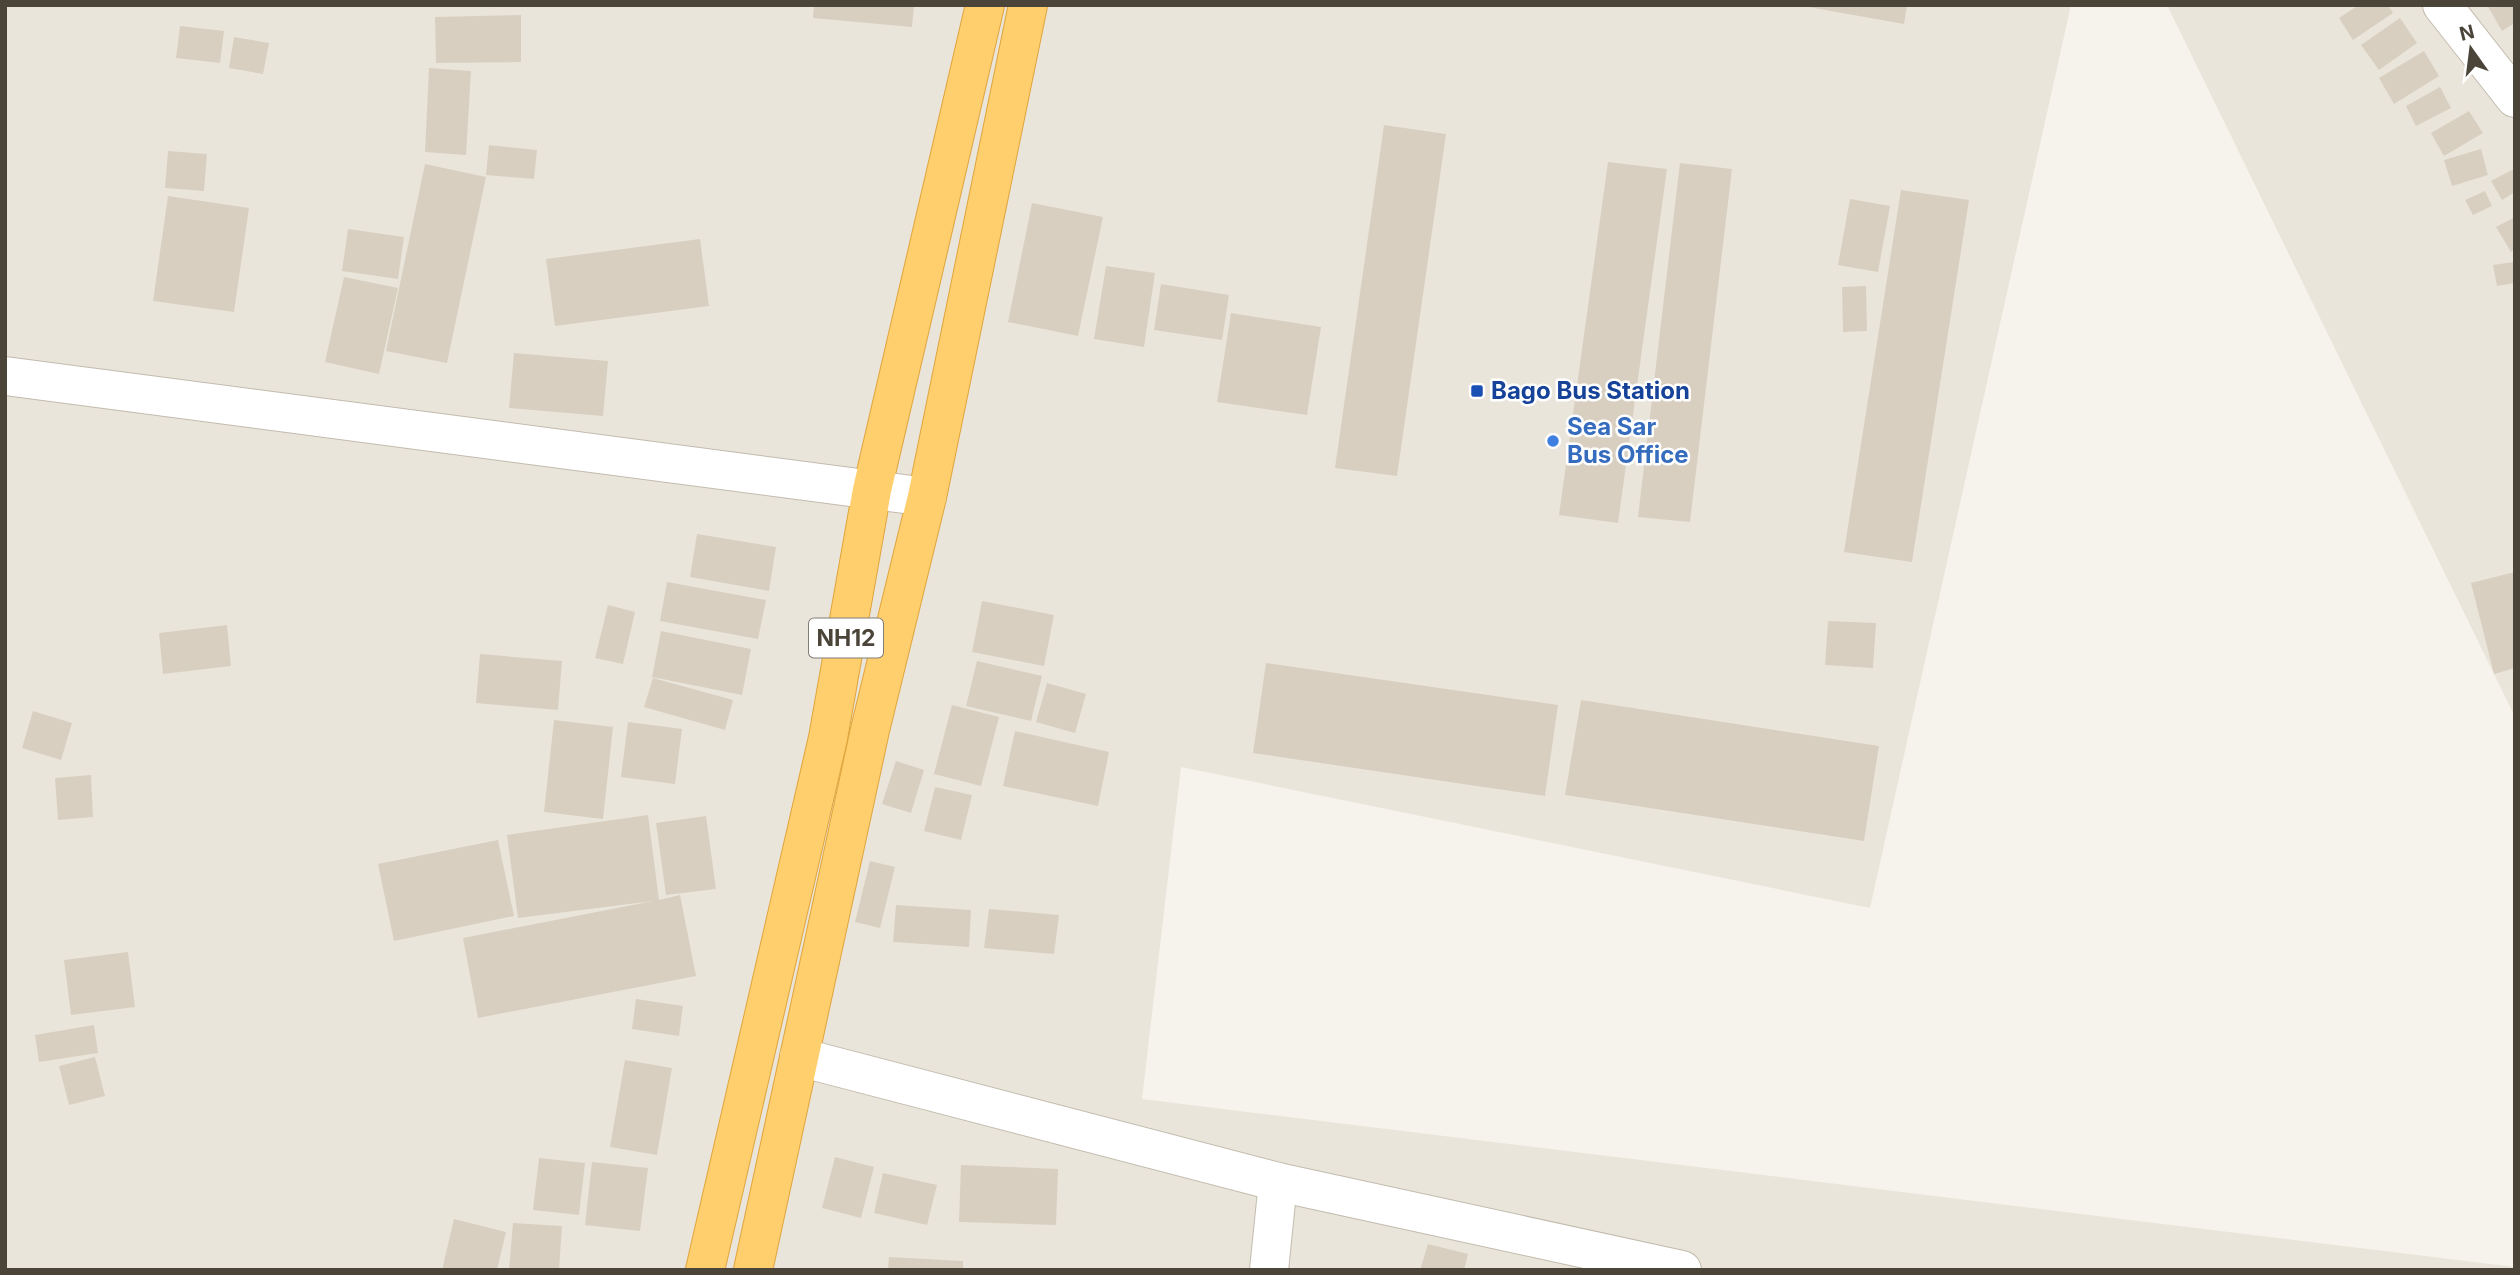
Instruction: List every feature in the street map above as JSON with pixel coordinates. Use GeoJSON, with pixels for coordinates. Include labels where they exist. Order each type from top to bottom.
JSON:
{"type":"FeatureCollection","features":[{"type":"Feature","properties":{"kind":"highway","name":"NH12"},"geometry":{"type":"LineString","coordinates":[[705,1270],[828,738],[872,490],[985,5]]}},
{"type":"Feature","properties":{"kind":"highway","name":"NH12"},"geometry":{"type":"LineString","coordinates":[[754,1270],[870,730],[927,497],[1028,5]]}},
{"type":"Feature","properties":{"kind":"street"},"geometry":{"type":"LineString","coordinates":[[2442,5],[2515,98]]}},
{"type":"Feature","properties":{"kind":"street"},"geometry":{"type":"LineString","coordinates":[[5,376],[927,497]]}},
{"type":"Feature","properties":{"kind":"street"},"geometry":{"type":"LineString","coordinates":[[799,1057],[1278,1182],[1682,1270]]}},
{"type":"Feature","properties":{"kind":"street"},"geometry":{"type":"LineString","coordinates":[[1269,1270],[1278,1182]]}},
{"type":"Feature","properties":{"kind":"shaded area"},"geometry":{"type":"Polygon","coordinates":[[[5,5],[2071,5],[1870,908],[1181,767],[1142,1099],[2515,1267],[2515,1270],[5,1270],[5,5]]]}},
{"type":"Feature","properties":{"kind":"shaded area"},"geometry":{"type":"Polygon","coordinates":[[[2167,5],[2515,5],[2515,717],[2167,5]]]}},
{"type":"Feature","properties":{"kind":"building"},"geometry":{"type":"Polygon","coordinates":[[[814,5],[914,5],[912,27],[813,18],[814,5]]]}},
{"type":"Feature","properties":{"kind":"building"},"geometry":{"type":"Polygon","coordinates":[[[1797,5],[1907,5],[1904,24],[1797,5]]]}},
{"type":"Feature","properties":{"kind":"building"},"geometry":{"type":"Polygon","coordinates":[[[2359,5],[2388,5],[2393,13],[2353,40],[2339,18],[2359,5]]]}},
{"type":"Feature","properties":{"kind":"building"},"geometry":{"type":"Polygon","coordinates":[[[2487,5],[2515,5],[2515,23],[2502,31],[2487,5]]]}},
{"type":"Feature","properties":{"kind":"building"},"geometry":{"type":"Polygon","coordinates":[[[521,15],[521,62],[436,63],[435,17],[521,15]]]}},
{"type":"Feature","properties":{"kind":"building"},"geometry":{"type":"Polygon","coordinates":[[[2400,18],[2417,43],[2379,70],[2361,45],[2400,18]]]}},
{"type":"Feature","properties":{"kind":"building"},"geometry":{"type":"Polygon","coordinates":[[[180,26],[224,31],[220,63],[176,58],[180,26]]]}},
{"type":"Feature","properties":{"kind":"building"},"geometry":{"type":"Polygon","coordinates":[[[234,37],[269,43],[263,74],[229,68],[234,37]]]}},
{"type":"Feature","properties":{"kind":"building"},"geometry":{"type":"Polygon","coordinates":[[[2424,51],[2439,76],[2394,104],[2379,78],[2424,51]]]}},
{"type":"Feature","properties":{"kind":"building"},"geometry":{"type":"Polygon","coordinates":[[[429,68],[471,71],[466,155],[425,152],[429,68]]]}},
{"type":"Feature","properties":{"kind":"building"},"geometry":{"type":"Polygon","coordinates":[[[2440,87],[2451,108],[2416,126],[2406,106],[2440,87]]]}},
{"type":"Feature","properties":{"kind":"building"},"geometry":{"type":"Polygon","coordinates":[[[2469,111],[2483,133],[2444,156],[2431,133],[2469,111]]]}},
{"type":"Feature","properties":{"kind":"building"},"geometry":{"type":"Polygon","coordinates":[[[1384,125],[1446,134],[1397,476],[1335,468],[1384,125]]]}},
{"type":"Feature","properties":{"kind":"building"},"geometry":{"type":"Polygon","coordinates":[[[489,145],[537,150],[534,179],[486,175],[489,145]]]}},
{"type":"Feature","properties":{"kind":"building"},"geometry":{"type":"Polygon","coordinates":[[[2481,149],[2488,175],[2452,186],[2444,160],[2481,149]]]}},
{"type":"Feature","properties":{"kind":"building"},"geometry":{"type":"Polygon","coordinates":[[[168,151],[207,154],[204,191],[165,188],[168,151]]]}},
{"type":"Feature","properties":{"kind":"building"},"geometry":{"type":"Polygon","coordinates":[[[1608,162],[1667,169],[1618,523],[1559,515],[1608,162]]]}},
{"type":"Feature","properties":{"kind":"building"},"geometry":{"type":"Polygon","coordinates":[[[1680,163],[1732,169],[1690,522],[1638,517],[1680,163]]]}},
{"type":"Feature","properties":{"kind":"building"},"geometry":{"type":"Polygon","coordinates":[[[425,164],[486,177],[447,363],[386,351],[425,164]]]}},
{"type":"Feature","properties":{"kind":"building"},"geometry":{"type":"Polygon","coordinates":[[[2514,169],[2515,192],[2502,200],[2491,181],[2514,169]]]}},
{"type":"Feature","properties":{"kind":"building"},"geometry":{"type":"Polygon","coordinates":[[[1901,190],[1969,200],[1912,562],[1844,552],[1901,190]]]}},
{"type":"Feature","properties":{"kind":"building"},"geometry":{"type":"Polygon","coordinates":[[[2485,191],[2492,206],[2473,215],[2465,200],[2485,191]]]}},
{"type":"Feature","properties":{"kind":"building"},"geometry":{"type":"Polygon","coordinates":[[[168,196],[249,208],[234,312],[153,301],[168,196]]]}},
{"type":"Feature","properties":{"kind":"building"},"geometry":{"type":"Polygon","coordinates":[[[1850,199],[1890,206],[1878,272],[1838,265],[1850,199]]]}},
{"type":"Feature","properties":{"kind":"building"},"geometry":{"type":"Polygon","coordinates":[[[1032,203],[1103,217],[1078,336],[1008,322],[1032,203]]]}},
{"type":"Feature","properties":{"kind":"building"},"geometry":{"type":"Polygon","coordinates":[[[2515,217],[2515,249],[2511,252],[2496,227],[2515,217]]]}},
{"type":"Feature","properties":{"kind":"building"},"geometry":{"type":"Polygon","coordinates":[[[348,229],[404,237],[398,279],[342,271],[348,229]]]}},
{"type":"Feature","properties":{"kind":"building"},"geometry":{"type":"Polygon","coordinates":[[[700,239],[709,306],[555,326],[546,259],[700,239]]]}},
{"type":"Feature","properties":{"kind":"building"},"geometry":{"type":"Polygon","coordinates":[[[2513,262],[2515,283],[2497,286],[2493,265],[2513,262]]]}},
{"type":"Feature","properties":{"kind":"building"},"geometry":{"type":"Polygon","coordinates":[[[1106,266],[1155,273],[1144,347],[1094,339],[1106,266]]]}},
{"type":"Feature","properties":{"kind":"building"},"geometry":{"type":"Polygon","coordinates":[[[344,277],[398,288],[379,374],[325,362],[344,277]]]}},
{"type":"Feature","properties":{"kind":"building"},"geometry":{"type":"Polygon","coordinates":[[[1161,284],[1229,295],[1222,340],[1154,330],[1161,284]]]}},
{"type":"Feature","properties":{"kind":"building"},"geometry":{"type":"Polygon","coordinates":[[[1866,286],[1867,331],[1843,332],[1842,287],[1866,286]]]}},
{"type":"Feature","properties":{"kind":"building"},"geometry":{"type":"Polygon","coordinates":[[[1231,313],[1321,327],[1307,415],[1217,402],[1231,313]]]}},
{"type":"Feature","properties":{"kind":"building"},"geometry":{"type":"Polygon","coordinates":[[[514,353],[608,361],[603,416],[509,408],[514,353]]]}},
{"type":"Feature","properties":{"kind":"building"},"geometry":{"type":"Polygon","coordinates":[[[697,534],[776,547],[769,591],[690,577],[697,534]]]}},
{"type":"Feature","properties":{"kind":"building"},"geometry":{"type":"Polygon","coordinates":[[[2515,572],[2515,668],[2494,674],[2471,583],[2515,572]]]}},
{"type":"Feature","properties":{"kind":"building"},"geometry":{"type":"Polygon","coordinates":[[[667,582],[766,600],[758,639],[660,621],[667,582]]]}},
{"type":"Feature","properties":{"kind":"building"},"geometry":{"type":"Polygon","coordinates":[[[982,601],[1054,615],[1044,666],[972,652],[982,601]]]}},
{"type":"Feature","properties":{"kind":"building"},"geometry":{"type":"Polygon","coordinates":[[[608,605],[635,612],[623,664],[595,658],[608,605]]]}},
{"type":"Feature","properties":{"kind":"building"},"geometry":{"type":"Polygon","coordinates":[[[1828,621],[1876,623],[1873,668],[1825,665],[1828,621]]]}},
{"type":"Feature","properties":{"kind":"building"},"geometry":{"type":"Polygon","coordinates":[[[227,625],[231,666],[163,674],[159,633],[227,625]]]}},
{"type":"Feature","properties":{"kind":"building"},"geometry":{"type":"Polygon","coordinates":[[[661,631],[751,649],[742,695],[652,677],[661,631]]]}},
{"type":"Feature","properties":{"kind":"building"},"geometry":{"type":"Polygon","coordinates":[[[480,654],[562,661],[558,710],[476,703],[480,654]]]}},
{"type":"Feature","properties":{"kind":"building"},"geometry":{"type":"Polygon","coordinates":[[[977,661],[1042,676],[1031,721],[966,706],[977,661]]]}},
{"type":"Feature","properties":{"kind":"building"},"geometry":{"type":"Polygon","coordinates":[[[1266,663],[1558,705],[1545,796],[1253,753],[1266,663]]]}},
{"type":"Feature","properties":{"kind":"building"},"geometry":{"type":"Polygon","coordinates":[[[653,678],[733,700],[725,730],[644,707],[653,678]]]}},
{"type":"Feature","properties":{"kind":"building"},"geometry":{"type":"Polygon","coordinates":[[[1047,683],[1086,694],[1075,733],[1036,722],[1047,683]]]}},
{"type":"Feature","properties":{"kind":"building"},"geometry":{"type":"Polygon","coordinates":[[[1581,700],[1879,746],[1864,841],[1565,795],[1581,700]]]}},
{"type":"Feature","properties":{"kind":"building"},"geometry":{"type":"Polygon","coordinates":[[[952,705],[999,717],[981,786],[934,774],[952,705]]]}},
{"type":"Feature","properties":{"kind":"building"},"geometry":{"type":"Polygon","coordinates":[[[33,711],[72,723],[61,760],[22,748],[33,711]]]}},
{"type":"Feature","properties":{"kind":"building"},"geometry":{"type":"Polygon","coordinates":[[[554,720],[613,727],[603,819],[544,812],[554,720]]]}},
{"type":"Feature","properties":{"kind":"building"},"geometry":{"type":"Polygon","coordinates":[[[628,722],[682,729],[675,784],[621,777],[628,722]]]}},
{"type":"Feature","properties":{"kind":"building"},"geometry":{"type":"Polygon","coordinates":[[[1015,731],[1109,752],[1098,806],[1003,786],[1015,731]]]}},
{"type":"Feature","properties":{"kind":"building"},"geometry":{"type":"Polygon","coordinates":[[[896,761],[924,770],[911,813],[882,804],[896,761]]]}},
{"type":"Feature","properties":{"kind":"building"},"geometry":{"type":"Polygon","coordinates":[[[91,775],[93,817],[58,820],[55,778],[91,775]]]}},
{"type":"Feature","properties":{"kind":"building"},"geometry":{"type":"Polygon","coordinates":[[[935,787],[972,795],[961,840],[924,831],[935,787]]]}},
{"type":"Feature","properties":{"kind":"building"},"geometry":{"type":"Polygon","coordinates":[[[648,815],[659,900],[680,895],[696,976],[478,1018],[463,938],[653,901],[518,918],[507,835],[648,815]]]}},
{"type":"Feature","properties":{"kind":"building"},"geometry":{"type":"Polygon","coordinates":[[[706,816],[716,889],[666,895],[656,823],[706,816]]]}},
{"type":"Feature","properties":{"kind":"building"},"geometry":{"type":"Polygon","coordinates":[[[498,840],[514,916],[394,941],[378,864],[498,840]]]}},
{"type":"Feature","properties":{"kind":"building"},"geometry":{"type":"Polygon","coordinates":[[[870,861],[895,867],[880,928],[855,922],[870,861]]]}},
{"type":"Feature","properties":{"kind":"building"},"geometry":{"type":"Polygon","coordinates":[[[896,905],[971,910],[969,947],[893,942],[896,905]]]}},
{"type":"Feature","properties":{"kind":"building"},"geometry":{"type":"Polygon","coordinates":[[[989,909],[1059,915],[1054,954],[984,948],[989,909]]]}},
{"type":"Feature","properties":{"kind":"building"},"geometry":{"type":"Polygon","coordinates":[[[128,952],[135,1007],[71,1015],[64,960],[128,952]]]}},
{"type":"Feature","properties":{"kind":"building"},"geometry":{"type":"Polygon","coordinates":[[[636,999],[683,1006],[679,1036],[632,1029],[636,999]]]}},
{"type":"Feature","properties":{"kind":"building"},"geometry":{"type":"Polygon","coordinates":[[[94,1025],[98,1053],[39,1062],[35,1035],[94,1025]]]}},
{"type":"Feature","properties":{"kind":"building"},"geometry":{"type":"Polygon","coordinates":[[[95,1057],[105,1096],[69,1105],[59,1066],[95,1057]]]}},
{"type":"Feature","properties":{"kind":"building"},"geometry":{"type":"Polygon","coordinates":[[[625,1060],[672,1068],[657,1155],[610,1147],[625,1060]]]}},
{"type":"Feature","properties":{"kind":"building"},"geometry":{"type":"Polygon","coordinates":[[[835,1157],[874,1167],[861,1218],[822,1208],[835,1157]]]}},
{"type":"Feature","properties":{"kind":"building"},"geometry":{"type":"Polygon","coordinates":[[[539,1158],[585,1163],[579,1215],[533,1210],[539,1158]]]}},
{"type":"Feature","properties":{"kind":"building"},"geometry":{"type":"Polygon","coordinates":[[[592,1162],[648,1168],[640,1231],[585,1225],[592,1162]]]}},
{"type":"Feature","properties":{"kind":"building"},"geometry":{"type":"Polygon","coordinates":[[[961,1165],[1058,1169],[1056,1225],[959,1222],[961,1165]]]}},
{"type":"Feature","properties":{"kind":"building"},"geometry":{"type":"Polygon","coordinates":[[[883,1173],[937,1185],[927,1225],[874,1213],[883,1173]]]}},
{"type":"Feature","properties":{"kind":"building"},"geometry":{"type":"Polygon","coordinates":[[[454,1219],[506,1232],[497,1270],[442,1270],[454,1219]]]}},
{"type":"Feature","properties":{"kind":"building"},"geometry":{"type":"Polygon","coordinates":[[[513,1223],[562,1226],[559,1270],[509,1270],[513,1223]]]}},
{"type":"Feature","properties":{"kind":"building"},"geometry":{"type":"Polygon","coordinates":[[[1428,1244],[1468,1254],[1464,1270],[1420,1270],[1428,1244]]]}},
{"type":"Feature","properties":{"kind":"building"},"geometry":{"type":"Polygon","coordinates":[[[889,1257],[963,1261],[963,1270],[888,1270],[889,1257]]]}},
{"type":"Feature","properties":{"kind":"place","name":"Bago Bus Station"},"geometry":{"type":"Point","coordinates":[1477,391]}},
{"type":"Feature","properties":{"kind":"place","name":"Sea Sar Bus Office"},"geometry":{"type":"Point","coordinates":[1553,441]}}]}
